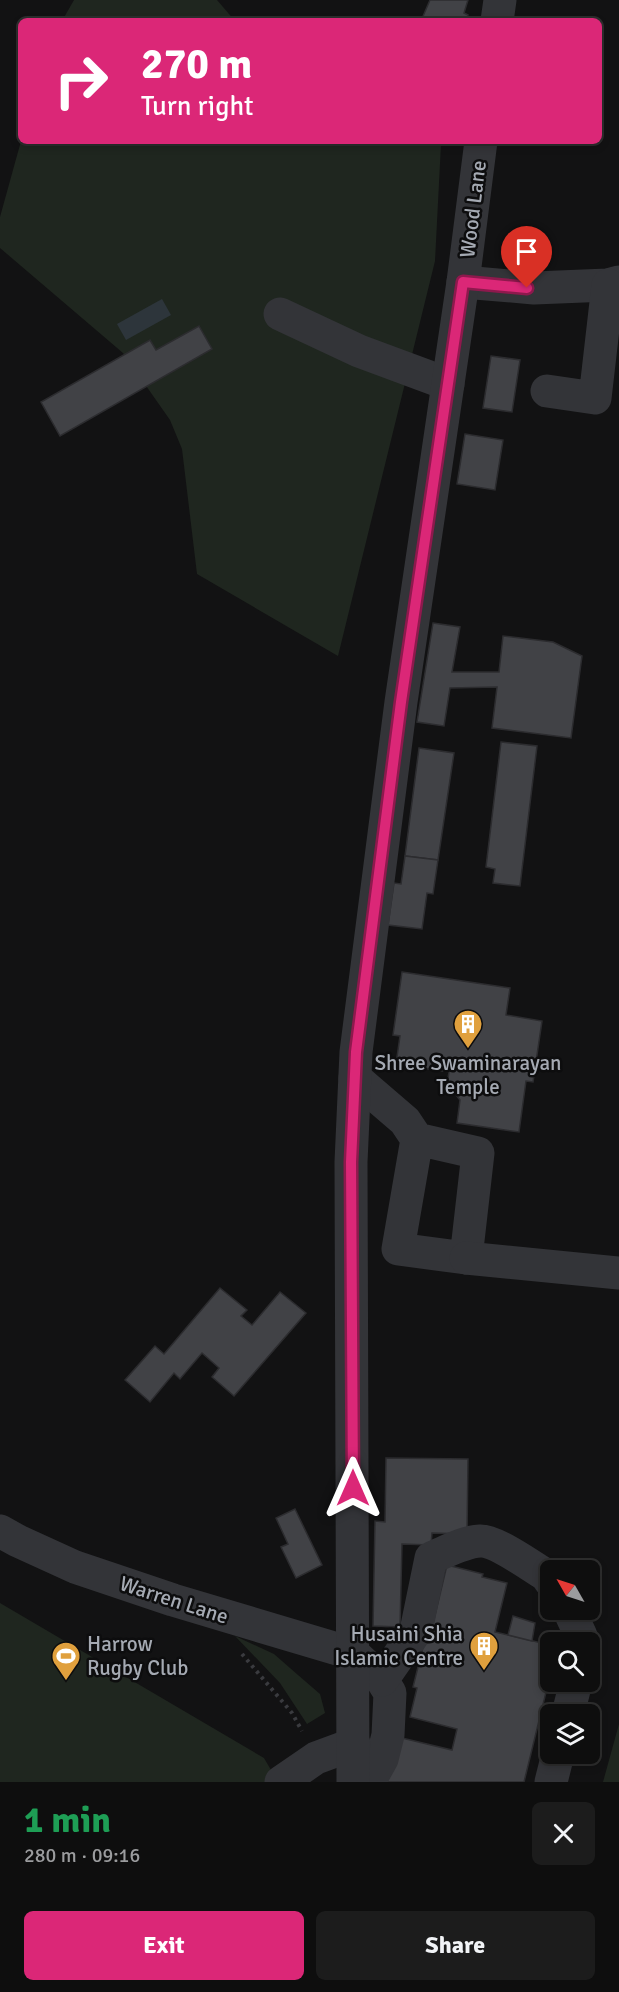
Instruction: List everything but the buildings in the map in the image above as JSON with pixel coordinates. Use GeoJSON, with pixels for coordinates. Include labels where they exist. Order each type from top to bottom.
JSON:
{"type":"FeatureCollection","features":[{"type":"Feature","properties":{"kind":"street"},"geometry":{"type":"LineString","coordinates":[[497,18],[500,0]]}},
{"type":"Feature","properties":{"kind":"street","name":"Wood Lane"},"geometry":{"type":"LineString","coordinates":[[354,1782],[351,1162],[356,1052],[401,702],[463,282],[481,144]]}},
{"type":"Feature","properties":{"kind":"street"},"geometry":{"type":"LineString","coordinates":[[463,282],[534,288],[613,283],[595,398],[547,391]]}},
{"type":"Feature","properties":{"kind":"street"},"geometry":{"type":"LineString","coordinates":[[280,315],[359,351],[448,384]]}},
{"type":"Feature","properties":{"kind":"street"},"geometry":{"type":"LineString","coordinates":[[355,1078],[405,1121],[417,1139],[478,1153],[466,1258]]}},
{"type":"Feature","properties":{"kind":"street"},"geometry":{"type":"LineString","coordinates":[[417,1139],[398,1249],[619,1273]]}},
{"type":"Feature","properties":{"kind":"street","name":"Warren Lane"},"geometry":{"type":"LineString","coordinates":[[0,1531],[75,1567],[173,1600],[354,1654]]}},
{"type":"Feature","properties":{"kind":"street"},"geometry":{"type":"LineString","coordinates":[[382,1680],[416,1631],[431,1558],[456,1547],[482,1540],[501,1548],[540,1572]]}},
{"type":"Feature","properties":{"kind":"street"},"geometry":{"type":"LineString","coordinates":[[354,1654],[382,1680],[390,1693],[388,1735],[382,1759],[369,1782]]}},
{"type":"Feature","properties":{"kind":"street"},"geometry":{"type":"LineString","coordinates":[[281,1782],[316,1758],[354,1744]]}},
{"type":"Feature","properties":{"kind":"street"},"geometry":{"type":"LineString","coordinates":[[551,1782],[556,1764]]}},
{"type":"Feature","properties":{"kind":"path"},"geometry":{"type":"LineString","coordinates":[[237,1649],[292,1713],[316,1758]]}},
{"type":"Feature","properties":{"kind":"shaded area"},"geometry":{"type":"Polygon","coordinates":[[[74,0],[217,0],[232,18],[64,18],[74,0]]]}},
{"type":"Feature","properties":{"kind":"shaded area"},"geometry":{"type":"Polygon","coordinates":[[[20,144],[441,144],[435,261],[338,656],[197,574],[182,449],[170,420],[123,353],[0,248],[0,217],[20,144]]]}},
{"type":"Feature","properties":{"kind":"shaded area"},"geometry":{"type":"Polygon","coordinates":[[[162,299],[171,315],[126,340],[117,324],[162,299]]]}},
{"type":"Feature","properties":{"kind":"shaded area","name":"Harrow Rugby Club"},"geometry":{"type":"Polygon","coordinates":[[[0,1603],[264,1758],[278,1782],[0,1782],[0,1603]]]}},
{"type":"Feature","properties":{"kind":"shaded area"},"geometry":{"type":"Polygon","coordinates":[[[235,1636],[274,1654],[320,1694],[325,1713],[307,1724],[280,1683],[235,1636]]]}},
{"type":"Feature","properties":{"kind":"shaded area"},"geometry":{"type":"Polygon","coordinates":[[[619,1724],[619,1782],[603,1782],[619,1724]]]}},
{"type":"Feature","properties":{"kind":"place","name":"Shree Swaminarayan Temple"},"geometry":{"type":"Point","coordinates":[468,1050]}},
{"type":"Feature","properties":{"kind":"place","name":"Husaini Shia Islamic Centre"},"geometry":{"type":"Point","coordinates":[484,1672]}},
{"type":"Feature","properties":{"kind":"place","name":"Harrow Rugby Club"},"geometry":{"type":"Point","coordinates":[66,1682]}},
{"type":"Feature","properties":{"kind":"route"},"geometry":{"type":"LineString","coordinates":[[353,1488],[351,1162],[356,1052],[401,702],[463,282],[527,288]]}}]}
